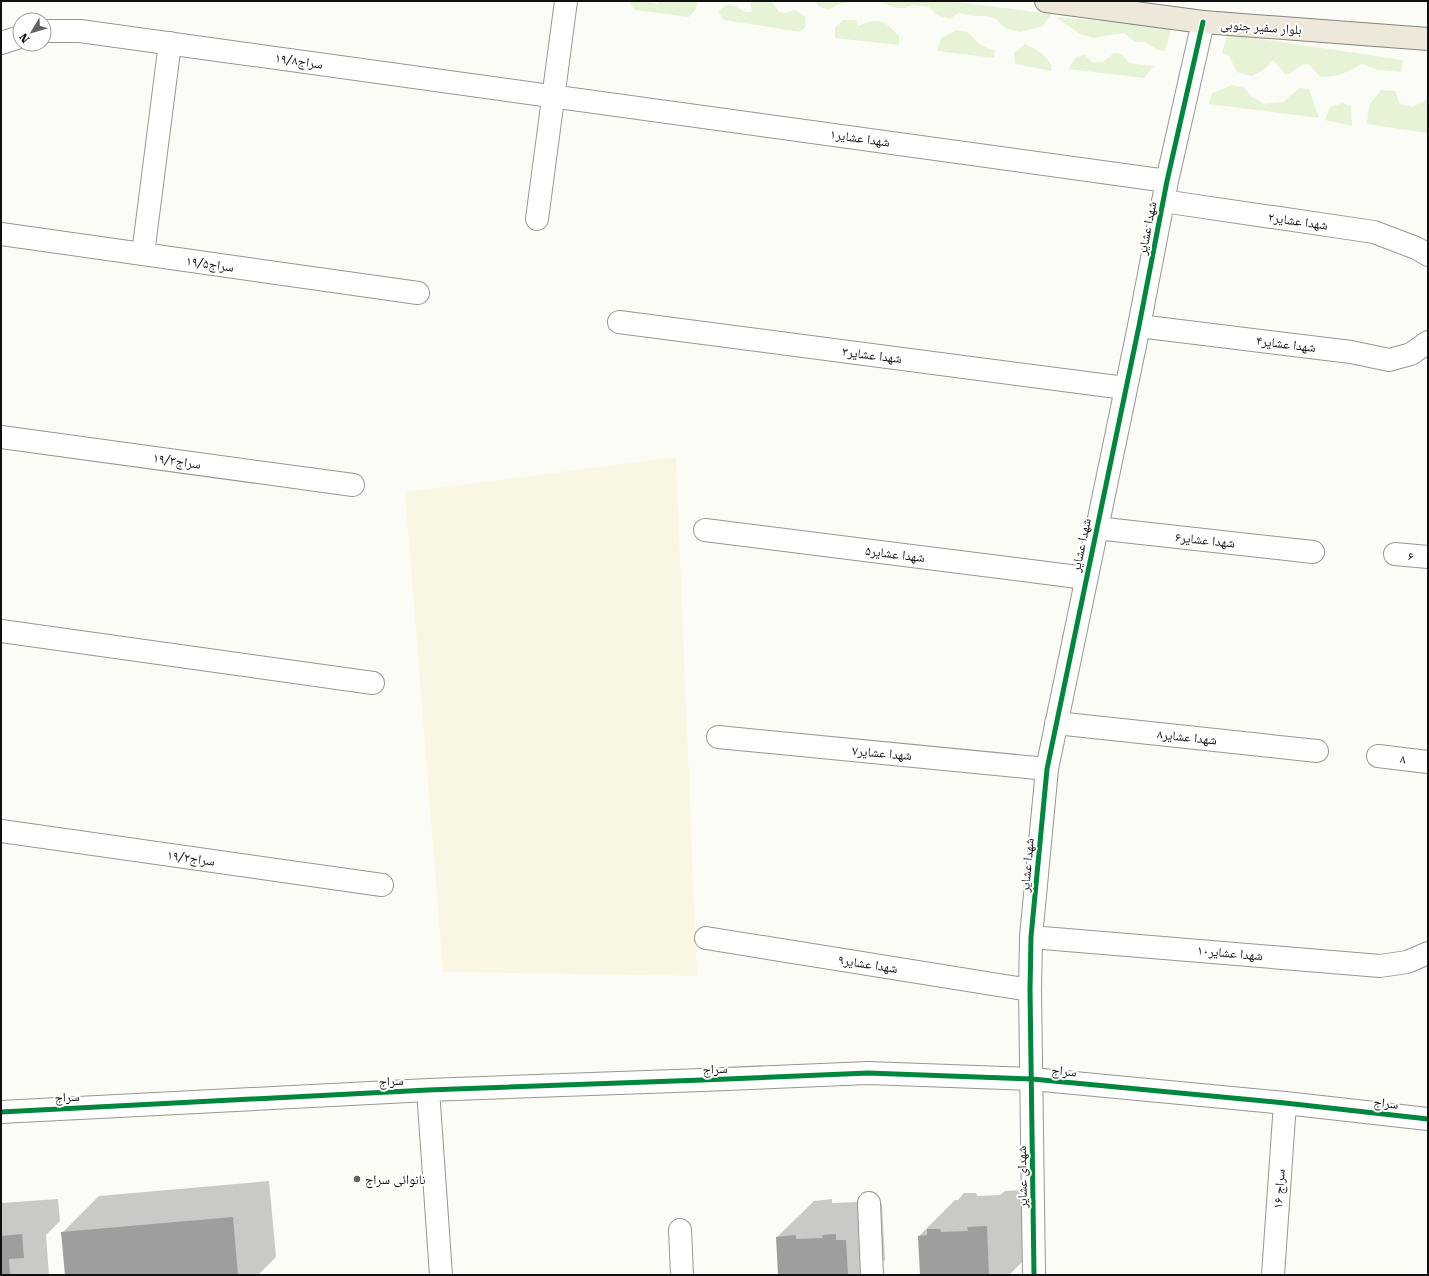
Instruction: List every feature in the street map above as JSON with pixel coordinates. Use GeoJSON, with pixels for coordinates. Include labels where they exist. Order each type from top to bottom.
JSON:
{"type":"FeatureCollection","features":[{"type":"Feature","properties":{"kind":"main road","name":"بلوار سفیر جنوبی"},"geometry":{"type":"LineString","coordinates":[[1046,1],[1203,22],[1428,39]]}},
{"type":"Feature","properties":{"kind":"street"},"geometry":{"type":"LineString","coordinates":[[536,219],[566,1]]}},
{"type":"Feature","properties":{"kind":"street","name":"شهدا عشایر"},"geometry":{"type":"LineString","coordinates":[[1032,1079],[1030,990],[1031,937],[1047,769],[1139,326],[1165,191],[1203,22]]}},
{"type":"Feature","properties":{"kind":"street","name":"سراج۱۹/۸"},"geometry":{"type":"LineString","coordinates":[[52,31],[80,31],[553,96]]}},
{"type":"Feature","properties":{"kind":"street"},"geometry":{"type":"LineString","coordinates":[[1,43],[12,39]]}},
{"type":"Feature","properties":{"kind":"street"},"geometry":{"type":"LineString","coordinates":[[143,254],[170,43]]}},
{"type":"Feature","properties":{"kind":"street","name":"شهدا عشایر۱"},"geometry":{"type":"LineString","coordinates":[[553,96],[1165,191]]}},
{"type":"Feature","properties":{"kind":"street","name":"شهدا عشایر۲"},"geometry":{"type":"LineString","coordinates":[[1165,191],[1374,232],[1416,248],[1428,255]]}},
{"type":"Feature","properties":{"kind":"street","name":"سراج۱۹/۵"},"geometry":{"type":"LineString","coordinates":[[1,234],[418,293]]}},
{"type":"Feature","properties":{"kind":"street","name":"شهدا عشایر۳"},"geometry":{"type":"LineString","coordinates":[[619,322],[1125,388]]}},
{"type":"Feature","properties":{"kind":"street","name":"شهدا عشایر۴"},"geometry":{"type":"LineString","coordinates":[[1139,326],[1351,352],[1390,360],[1411,354],[1428,342]]}},
{"type":"Feature","properties":{"kind":"street","name":"سراج۱۹/۳"},"geometry":{"type":"LineString","coordinates":[[1,438],[353,484]]}},
{"type":"Feature","properties":{"kind":"street","name":"شهدا عشایر۶"},"geometry":{"type":"LineString","coordinates":[[1096,528],[1313,552]]}},
{"type":"Feature","properties":{"kind":"street","name":"شهدا عشایر۵"},"geometry":{"type":"LineString","coordinates":[[705,530],[1086,578]]}},
{"type":"Feature","properties":{"kind":"street","name":"۶"},"geometry":{"type":"LineString","coordinates":[[1394,554],[1428,557]]}},
{"type":"Feature","properties":{"kind":"street"},"geometry":{"type":"LineString","coordinates":[[1,631],[373,683]]}},
{"type":"Feature","properties":{"kind":"street","name":"شهدا عشایر۸"},"geometry":{"type":"LineString","coordinates":[[1056,724],[1317,751]]}},
{"type":"Feature","properties":{"kind":"street","name":"شهدا عشایر۷"},"geometry":{"type":"LineString","coordinates":[[718,737],[1047,769]]}},
{"type":"Feature","properties":{"kind":"street","name":"۸"},"geometry":{"type":"LineString","coordinates":[[1378,756],[1428,762]]}},
{"type":"Feature","properties":{"kind":"street","name":"سراج۱۹/۲"},"geometry":{"type":"LineString","coordinates":[[1,831],[382,885]]}},
{"type":"Feature","properties":{"kind":"street","name":"شهدا عشایر۱۰"},"geometry":{"type":"LineString","coordinates":[[1031,937],[1380,966],[1407,962],[1428,953]]}},
{"type":"Feature","properties":{"kind":"street","name":"شهدا عشایر۹"},"geometry":{"type":"LineString","coordinates":[[706,938],[1030,990]]}},
{"type":"Feature","properties":{"kind":"street","name":"سراج"},"geometry":{"type":"LineString","coordinates":[[1,1112],[428,1090],[702,1080],[868,1072],[1032,1079],[1428,1118]]}},
{"type":"Feature","properties":{"kind":"street","name":"شهدای عشایر"},"geometry":{"type":"LineString","coordinates":[[1032,1079],[1034,1275]]}},
{"type":"Feature","properties":{"kind":"street"},"geometry":{"type":"LineString","coordinates":[[428,1090],[441,1275]]}},
{"type":"Feature","properties":{"kind":"street","name":"سراج ۱۶"},"geometry":{"type":"LineString","coordinates":[[1273,1275],[1285,1103]]}},
{"type":"Feature","properties":{"kind":"street"},"geometry":{"type":"LineString","coordinates":[[869,1203],[872,1275]]}},
{"type":"Feature","properties":{"kind":"street"},"geometry":{"type":"LineString","coordinates":[[680,1230],[682,1275]]}},
{"type":"Feature","properties":{"kind":"shaded area"},"geometry":{"type":"Polygon","coordinates":[[[676,457],[697,976],[443,972],[405,492],[676,457]]]}},
{"type":"Feature","properties":{"kind":"green space"},"geometry":{"type":"Polygon","coordinates":[[[631,1],[648,1],[657,4],[660,1],[697,1],[696,9],[689,17],[635,10],[630,3],[631,1]]]}},
{"type":"Feature","properties":{"kind":"green space"},"geometry":{"type":"Polygon","coordinates":[[[750,1],[771,1],[779,12],[785,13],[795,10],[805,16],[806,26],[800,32],[724,20],[718,12],[726,5],[735,6],[745,12],[752,12],[750,1]]]}},
{"type":"Feature","properties":{"kind":"green space"},"geometry":{"type":"Polygon","coordinates":[[[815,1],[854,1],[837,5],[828,10],[818,6],[815,1]]]}},
{"type":"Feature","properties":{"kind":"green space"},"geometry":{"type":"Polygon","coordinates":[[[877,1],[950,1],[1051,14],[1043,26],[1020,32],[1007,29],[996,19],[986,16],[973,16],[958,13],[950,19],[937,15],[929,7],[912,5],[905,8],[896,8],[877,1]]]}},
{"type":"Feature","properties":{"kind":"green space"},"geometry":{"type":"Polygon","coordinates":[[[1056,17],[1172,27],[1165,51],[1158,50],[1145,42],[1135,42],[1124,33],[1093,38],[1080,34],[1056,17]]]}},
{"type":"Feature","properties":{"kind":"green space"},"geometry":{"type":"Polygon","coordinates":[[[843,20],[856,20],[858,26],[877,21],[885,23],[899,36],[899,45],[835,38],[835,28],[843,20]]]}},
{"type":"Feature","properties":{"kind":"green space"},"geometry":{"type":"Polygon","coordinates":[[[957,30],[968,32],[982,46],[995,50],[994,58],[937,51],[941,38],[957,30]]]}},
{"type":"Feature","properties":{"kind":"green space"},"geometry":{"type":"Polygon","coordinates":[[[1227,34],[1403,60],[1401,72],[1378,70],[1362,64],[1347,72],[1320,77],[1310,65],[1303,64],[1286,75],[1273,60],[1266,68],[1252,76],[1237,72],[1229,56],[1222,53],[1227,34]]]}},
{"type":"Feature","properties":{"kind":"green space"},"geometry":{"type":"Polygon","coordinates":[[[1025,44],[1043,54],[1049,62],[1052,71],[1015,64],[1014,53],[1025,44]]]}},
{"type":"Feature","properties":{"kind":"green space"},"geometry":{"type":"Polygon","coordinates":[[[1114,53],[1122,54],[1129,63],[1154,66],[1144,78],[1068,69],[1076,57],[1085,55],[1092,62],[1103,62],[1114,53]]]}},
{"type":"Feature","properties":{"kind":"green space"},"geometry":{"type":"Polygon","coordinates":[[[1232,85],[1244,88],[1252,97],[1264,104],[1283,102],[1299,88],[1309,89],[1319,118],[1209,104],[1212,93],[1232,85]]]}},
{"type":"Feature","properties":{"kind":"green space"},"geometry":{"type":"Polygon","coordinates":[[[1381,90],[1395,91],[1400,104],[1412,107],[1428,99],[1428,133],[1367,124],[1369,105],[1381,90]]]}},
{"type":"Feature","properties":{"kind":"green space"},"geometry":{"type":"Polygon","coordinates":[[[1343,103],[1351,106],[1352,126],[1325,120],[1330,107],[1343,103]]]}},
{"type":"Feature","properties":{"kind":"building"},"geometry":{"type":"Polygon","coordinates":[[[233,1217],[238,1275],[65,1275],[61,1232],[233,1217]]]}},
{"type":"Feature","properties":{"kind":"building"},"geometry":{"type":"Polygon","coordinates":[[[987,1226],[989,1275],[920,1275],[918,1236],[927,1235],[927,1229],[940,1229],[941,1232],[968,1231],[967,1227],[987,1226]]]}},
{"type":"Feature","properties":{"kind":"building"},"geometry":{"type":"Polygon","coordinates":[[[22,1234],[24,1258],[9,1259],[10,1275],[1,1275],[1,1236],[22,1234]]]}},
{"type":"Feature","properties":{"kind":"building"},"geometry":{"type":"Polygon","coordinates":[[[836,1234],[836,1240],[846,1240],[848,1275],[778,1275],[776,1237],[796,1235],[796,1239],[823,1238],[822,1235],[836,1234]]]}},
{"type":"Feature","properties":{"kind":"cycle path"},"geometry":{"type":"LineString","coordinates":[[1034,1275],[1030,990],[1031,937],[1047,769],[1139,326],[1167,181],[1203,22]]}},
{"type":"Feature","properties":{"kind":"cycle path"},"geometry":{"type":"LineString","coordinates":[[1,1112],[428,1090],[868,1073],[1032,1079],[1285,1103],[1428,1119]]}},
{"type":"Feature","properties":{"kind":"place","name":"نانوائی سراج"},"geometry":{"type":"Point","coordinates":[357,1179]}}]}
